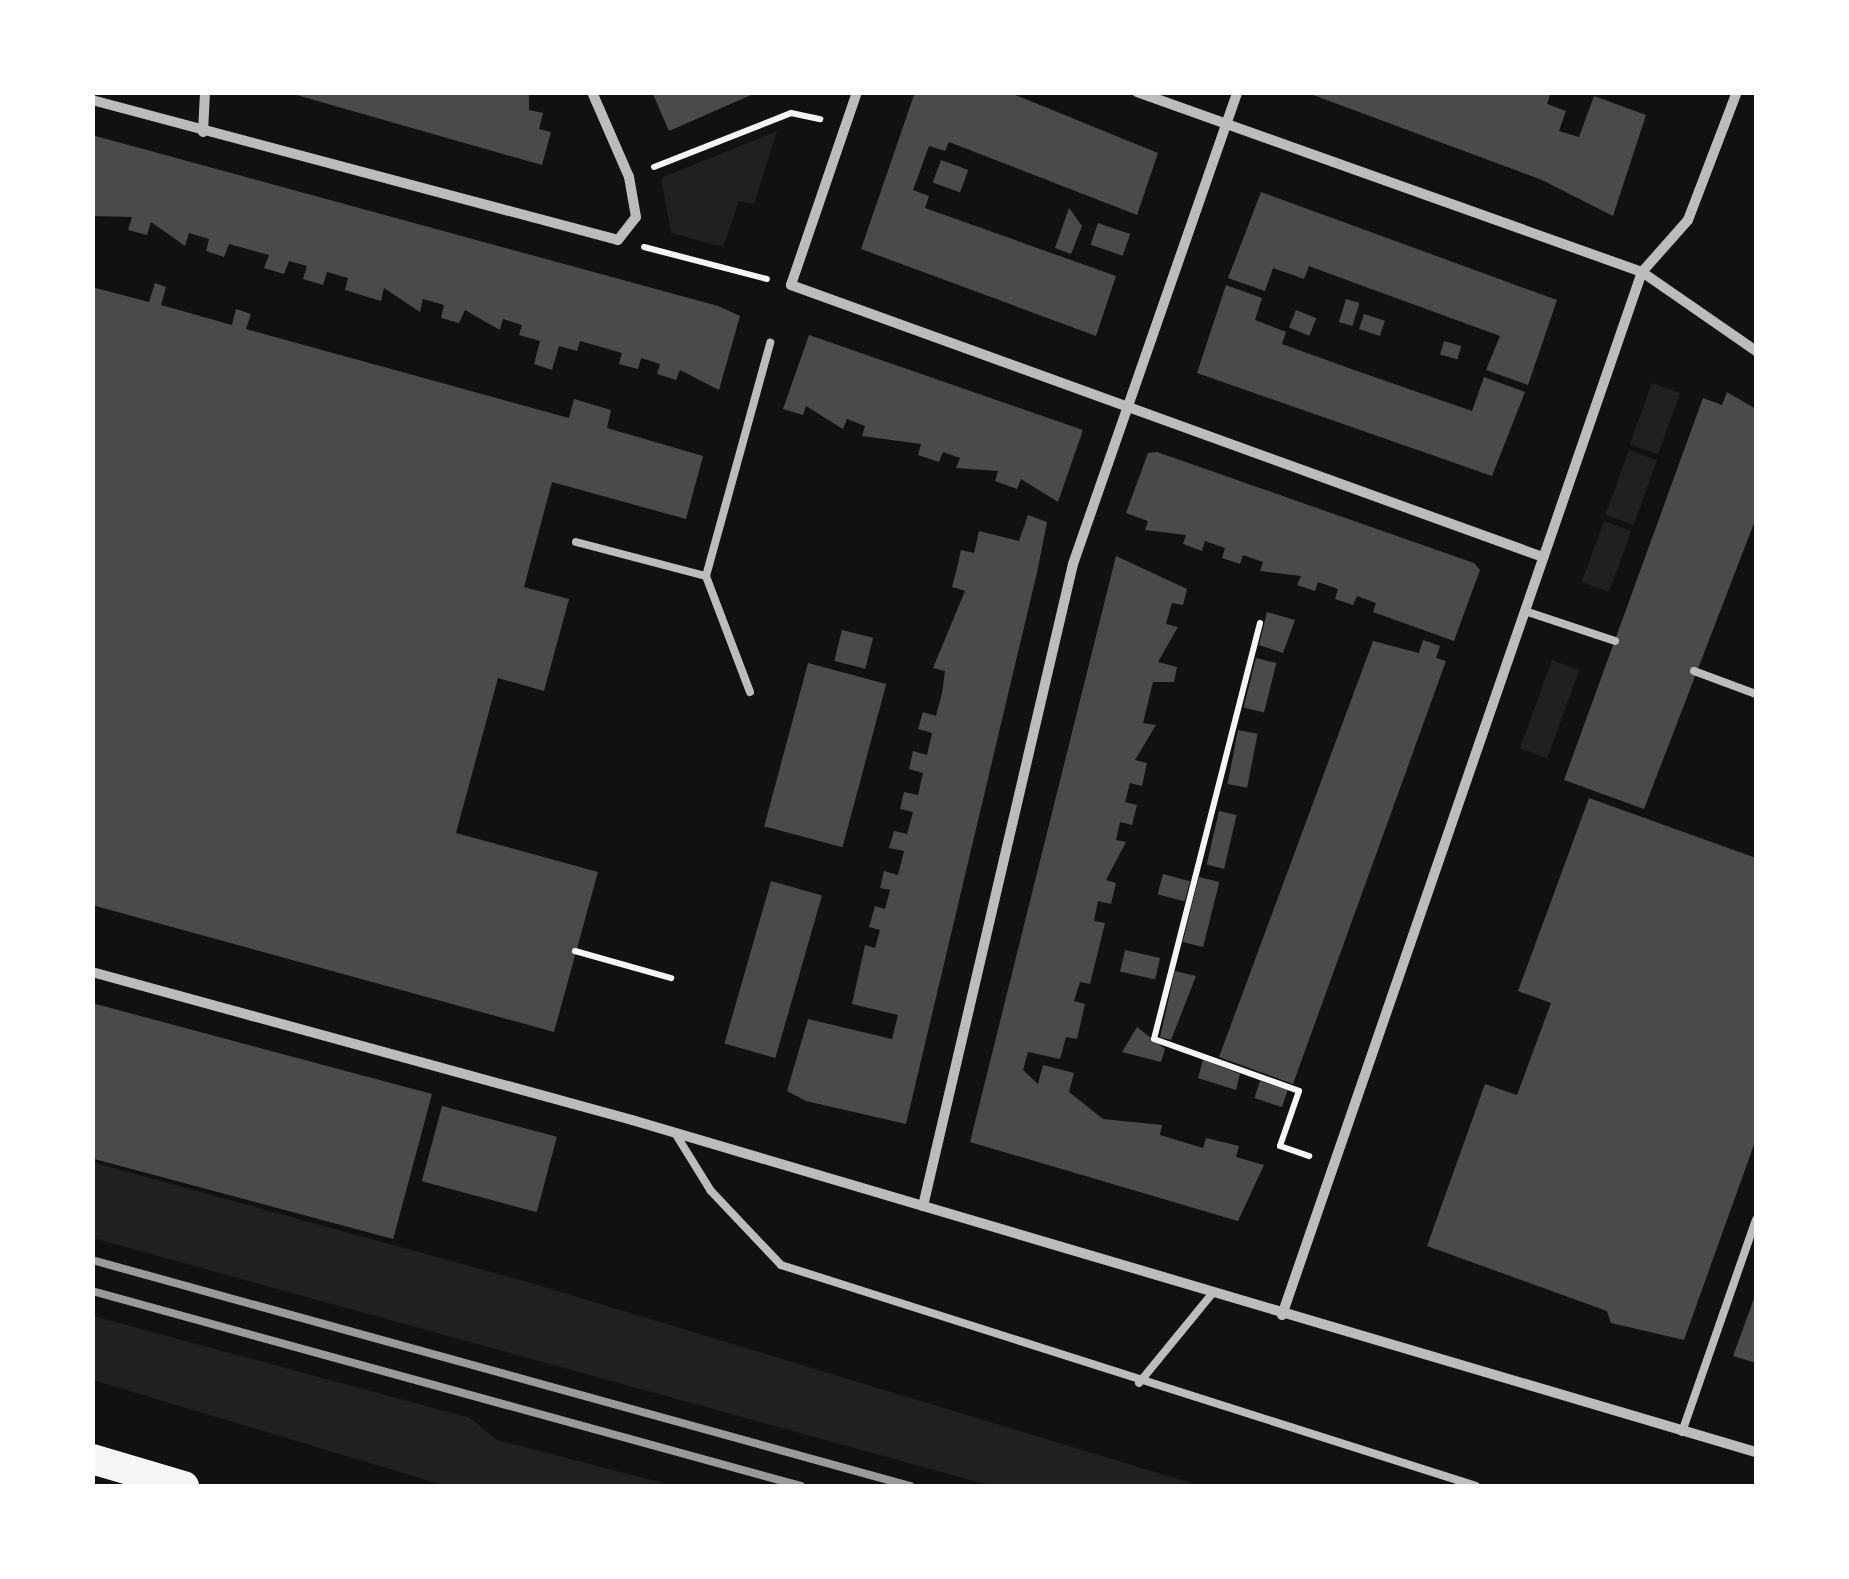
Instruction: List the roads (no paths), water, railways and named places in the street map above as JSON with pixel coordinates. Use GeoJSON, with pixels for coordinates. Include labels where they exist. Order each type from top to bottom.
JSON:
{"type":"FeatureCollection","features":[{"type":"Feature","properties":{"kind":"highway"},"geometry":{"type":"LineString","coordinates":[[92,1459],[180,1485]]}},
{"type":"Feature","properties":{"kind":"street"},"geometry":{"type":"LineString","coordinates":[[204,132],[205,92]]}},
{"type":"Feature","properties":{"kind":"street"},"geometry":{"type":"LineString","coordinates":[[92,100],[618,240],[636,217],[629,177],[592,92]]}},
{"type":"Feature","properties":{"kind":"street"},"geometry":{"type":"LineString","coordinates":[[857,92],[791,286],[1543,557]]}},
{"type":"Feature","properties":{"kind":"street"},"geometry":{"type":"LineString","coordinates":[[1138,92],[1642,272],[1756,351]]}},
{"type":"Feature","properties":{"kind":"street"},"geometry":{"type":"LineString","coordinates":[[923,1206],[1074,564],[1237,92]]}},
{"type":"Feature","properties":{"kind":"street"},"geometry":{"type":"LineString","coordinates":[[1282,1315],[1642,272],[1688,220],[1737,92]]}},
{"type":"Feature","properties":{"kind":"street"},"geometry":{"type":"LineString","coordinates":[[92,972],[674,1133],[1211,1296],[1756,1452]]}},
{"type":"Feature","properties":{"kind":"lane"},"geometry":{"type":"LineString","coordinates":[[750,692],[706,576],[770,342]]}},
{"type":"Feature","properties":{"kind":"lane"},"geometry":{"type":"LineString","coordinates":[[576,542],[706,576]]}},
{"type":"Feature","properties":{"kind":"lane"},"geometry":{"type":"LineString","coordinates":[[1525,611],[1615,642]]}},
{"type":"Feature","properties":{"kind":"lane"},"geometry":{"type":"LineString","coordinates":[[1694,671],[1756,694]]}},
{"type":"Feature","properties":{"kind":"lane"},"geometry":{"type":"LineString","coordinates":[[674,1133],[711,1191],[781,1265],[1139,1383],[1476,1486]]}},
{"type":"Feature","properties":{"kind":"lane"},"geometry":{"type":"LineString","coordinates":[[1682,1432],[1756,1220]]}},
{"type":"Feature","properties":{"kind":"lane"},"geometry":{"type":"LineString","coordinates":[[1139,1383],[1211,1296]]}},
{"type":"Feature","properties":{"kind":"railway"},"geometry":{"type":"LineString","coordinates":[[92,1260],[910,1486]]}},
{"type":"Feature","properties":{"kind":"railway"},"geometry":{"type":"LineString","coordinates":[[92,1291],[801,1486]]}}]}
